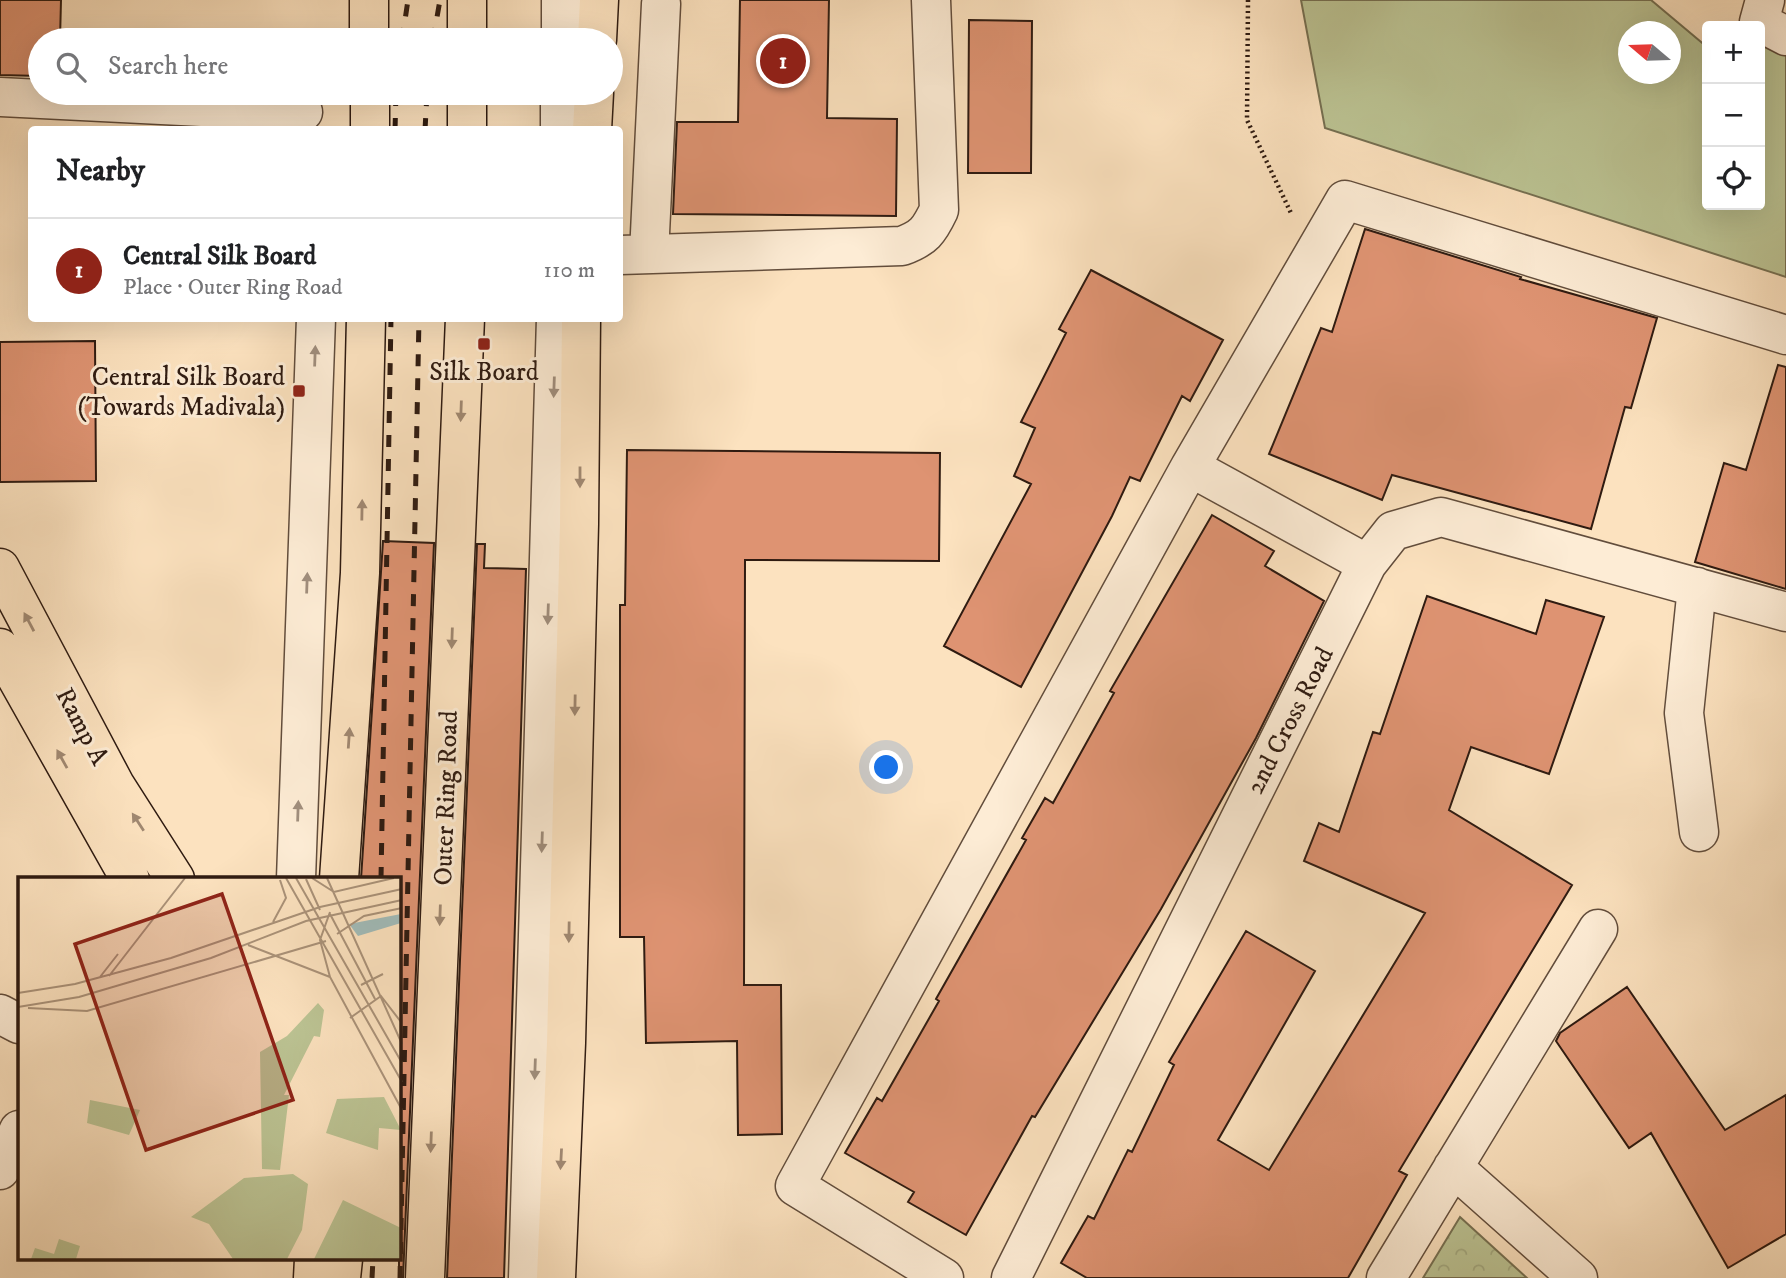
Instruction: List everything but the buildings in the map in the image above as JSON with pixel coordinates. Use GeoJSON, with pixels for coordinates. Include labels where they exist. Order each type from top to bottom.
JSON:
{"type":"FeatureCollection","features":[{"type":"Feature","properties":{"kind":"main road"},"geometry":{"type":"LineString","coordinates":[[369,0],[369,28]]}},
{"type":"Feature","properties":{"kind":"main road"},"geometry":{"type":"LineString","coordinates":[[467,0],[467,28]]}},
{"type":"Feature","properties":{"kind":"main road"},"geometry":{"type":"LineString","coordinates":[[597,28],[598,0]]}},
{"type":"Feature","properties":{"kind":"main road"},"geometry":{"type":"LineString","coordinates":[[370,105],[370,126]]}},
{"type":"Feature","properties":{"kind":"main road"},"geometry":{"type":"LineString","coordinates":[[467,105],[467,126]]}},
{"type":"Feature","properties":{"kind":"main road"},"geometry":{"type":"LineString","coordinates":[[592,126],[593,105]]}},
{"type":"Feature","properties":{"kind":"main road"},"geometry":{"type":"LineString","coordinates":[[339,877],[360,572],[366,322]]}},
{"type":"Feature","properties":{"kind":"main road","name":"Outer Ring Road"},"geometry":{"type":"LineString","coordinates":[[425,1278],[465,322]]}},
{"type":"Feature","properties":{"kind":"main road"},"geometry":{"type":"LineString","coordinates":[[556,1278],[566,1043],[579,524],[581,322]]}},
{"type":"Feature","properties":{"kind":"main road","name":"Ramp A"},"geometry":{"type":"LineString","coordinates":[[0,568],[114,785],[174,877]]}},
{"type":"Feature","properties":{"kind":"main road"},"geometry":{"type":"LineString","coordinates":[[0,648],[124,870]]}},
{"type":"Feature","properties":{"kind":"street"},"geometry":{"type":"LineString","coordinates":[[561,0],[561,28]]}},
{"type":"Feature","properties":{"kind":"street"},"geometry":{"type":"LineString","coordinates":[[661,4],[634,255],[902,246],[920,239],[932,225],[939,210],[931,0]]}},
{"type":"Feature","properties":{"kind":"street"},"geometry":{"type":"LineString","coordinates":[[1765,0],[1759,22],[1786,36]]}},
{"type":"Feature","properties":{"kind":"street"},"geometry":{"type":"LineString","coordinates":[[0,97],[28,98]]}},
{"type":"Feature","properties":{"kind":"street"},"geometry":{"type":"LineString","coordinates":[[162,105],[303,112]]}},
{"type":"Feature","properties":{"kind":"street"},"geometry":{"type":"LineString","coordinates":[[559,126],[560,105]]}},
{"type":"Feature","properties":{"kind":"street"},"geometry":{"type":"LineString","coordinates":[[944,1278],[795,1186],[1190,467],[1345,200],[1786,335]]}},
{"type":"Feature","properties":{"kind":"street"},"geometry":{"type":"LineString","coordinates":[[296,877],[317,322]]}},
{"type":"Feature","properties":{"kind":"street"},"geometry":{"type":"LineString","coordinates":[[528,1278],[556,322]]}},
{"type":"Feature","properties":{"kind":"street"},"geometry":{"type":"LineString","coordinates":[[1190,467],[1367,564]]}},
{"type":"Feature","properties":{"kind":"street","name":"2nd Cross Road"},"geometry":{"type":"LineString","coordinates":[[1011,1278],[1367,564],[1393,531],[1441,517],[1786,612]]}},
{"type":"Feature","properties":{"kind":"street"},"geometry":{"type":"LineString","coordinates":[[1697,587],[1684,713],[1699,832]]}},
{"type":"Feature","properties":{"kind":"street"},"geometry":{"type":"LineString","coordinates":[[1386,1278],[1598,929]]}},
{"type":"Feature","properties":{"kind":"street"},"geometry":{"type":"LineString","coordinates":[[0,1014],[18,1023]]}},
{"type":"Feature","properties":{"kind":"street"},"geometry":{"type":"LineString","coordinates":[[0,1170],[18,1132]]}},
{"type":"Feature","properties":{"kind":"street"},"geometry":{"type":"LineString","coordinates":[[1453,1167],[1578,1278]]}},
{"type":"Feature","properties":{"kind":"path"},"geometry":{"type":"LineString","coordinates":[[1248,0],[1247,120],[1298,228],[1315,254]]}},
{"type":"Feature","properties":{"kind":"green space"},"geometry":{"type":"Polygon","coordinates":[[[1301,0],[1651,0],[1676,21],[1618,21],[1618,84],[1681,84],[1681,25],[1702,43],[1702,210],[1765,210],[1765,32],[1786,43],[1786,277],[1325,128],[1301,0]]]}},
{"type":"Feature","properties":{"kind":"green space"},"geometry":{"type":"Polygon","coordinates":[[[1460,1217],[1527,1278],[1423,1278],[1460,1217]]]}},
{"type":"Feature","properties":{"kind":"railway"},"geometry":{"type":"LineString","coordinates":[[404,28],[408,0]]}},
{"type":"Feature","properties":{"kind":"railway"},"geometry":{"type":"LineString","coordinates":[[435,28],[440,0]]}},
{"type":"Feature","properties":{"kind":"railway"},"geometry":{"type":"LineString","coordinates":[[395,126],[396,105]]}},
{"type":"Feature","properties":{"kind":"railway"},"geometry":{"type":"LineString","coordinates":[[425,126],[426,105]]}},
{"type":"Feature","properties":{"kind":"railway"},"geometry":{"type":"LineString","coordinates":[[381,877],[391,322]]}},
{"type":"Feature","properties":{"kind":"railway"},"geometry":{"type":"LineString","coordinates":[[401,1227],[419,322]]}},
{"type":"Feature","properties":{"kind":"railway"},"geometry":{"type":"LineString","coordinates":[[372,1278],[373,1260]]}},
{"type":"Feature","properties":{"kind":"railway"},"geometry":{"type":"LineString","coordinates":[[400,1260],[400,1278]]}},
{"type":"Feature","properties":{"kind":"place","name":"Central Silk Board"},"geometry":{"type":"Point","coordinates":[783,61]}},
{"type":"Feature","properties":{"kind":"place","name":"Silk Board"},"geometry":{"type":"Point","coordinates":[484,344]}},
{"type":"Feature","properties":{"kind":"place","name":"Central Silk Board (Towards Madivala)"},"geometry":{"type":"Point","coordinates":[299,391]}}]}
